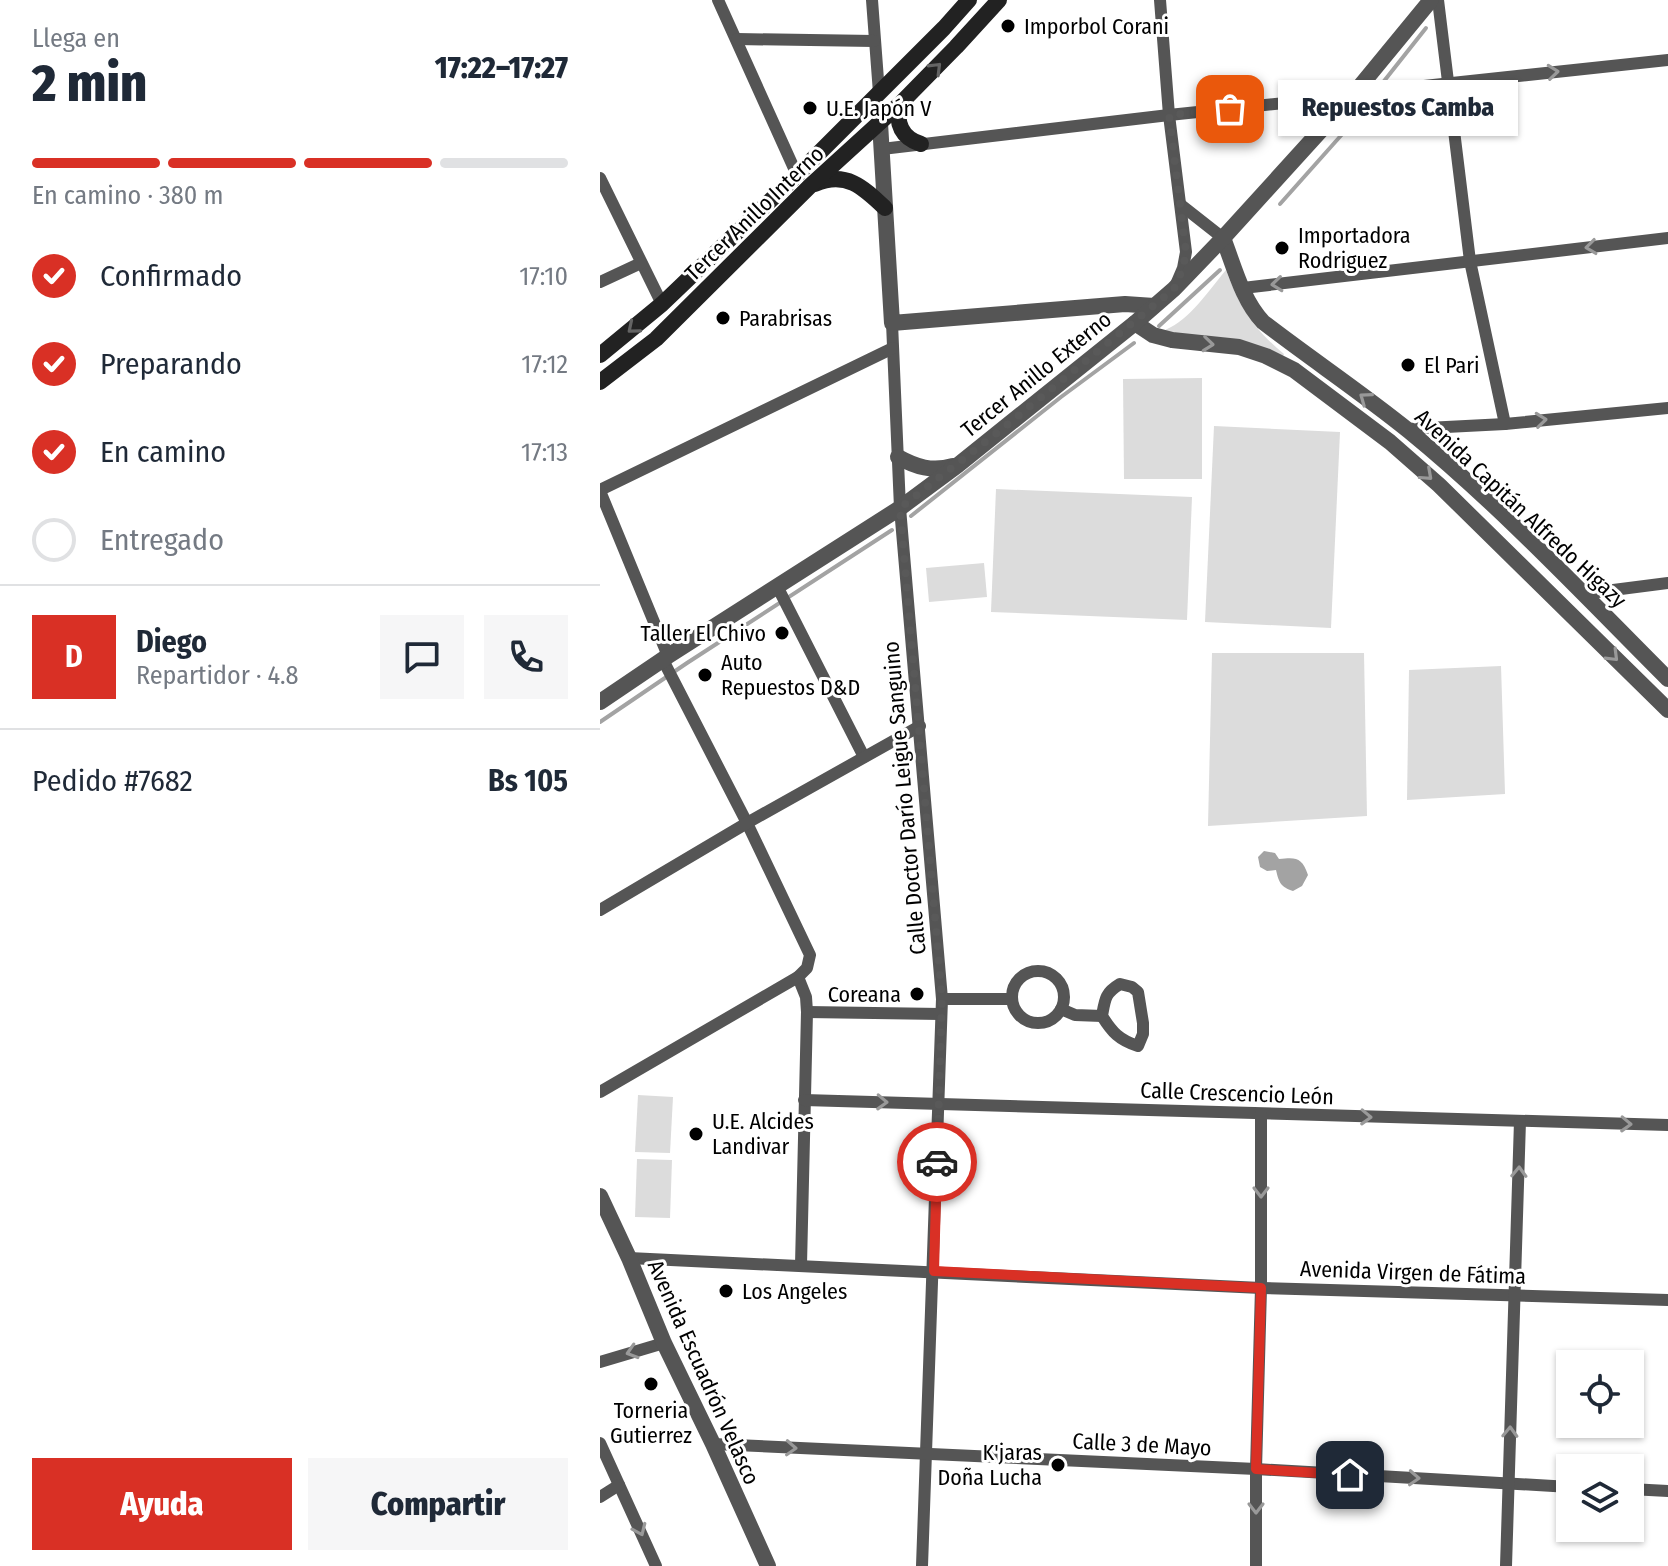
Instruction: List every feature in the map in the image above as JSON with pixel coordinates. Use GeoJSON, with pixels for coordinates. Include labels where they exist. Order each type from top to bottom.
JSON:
{"type":"FeatureCollection","features":[{"type":"Feature","properties":{"kind":"main road","name":"Tercer Anillo Interno"},"geometry":{"type":"LineString","coordinates":[[600,355],[662,304],[797,175],[969,0]]}},
{"type":"Feature","properties":{"kind":"main road","name":"Tercer Anillo Interno"},"geometry":{"type":"LineString","coordinates":[[600,382],[656,339],[810,186],[900,104],[999,0]]}},
{"type":"Feature","properties":{"kind":"main road"},"geometry":{"type":"LineString","coordinates":[[782,187],[801,178],[861,127],[880,123],[882,100],[908,71],[919,53]]}},
{"type":"Feature","properties":{"kind":"main road"},"geometry":{"type":"LineString","coordinates":[[900,104],[897,115],[903,134],[921,144]]}},
{"type":"Feature","properties":{"kind":"main road"},"geometry":{"type":"LineString","coordinates":[[810,186],[825,180],[840,179],[855,183],[885,208]]}},
{"type":"Feature","properties":{"kind":"main road"},"geometry":{"type":"LineString","coordinates":[[656,339],[663,325],[662,304]]}},
{"type":"Feature","properties":{"kind":"street"},"geometry":{"type":"LineString","coordinates":[[718,0],[797,175]]}},
{"type":"Feature","properties":{"kind":"street"},"geometry":{"type":"LineString","coordinates":[[872,0],[879,93]]}},
{"type":"Feature","properties":{"kind":"street"},"geometry":{"type":"LineString","coordinates":[[1160,0],[1169,115],[1186,252],[1174,289]]}},
{"type":"Feature","properties":{"kind":"street","name":"Tercer Anillo Externo"},"geometry":{"type":"LineString","coordinates":[[600,702],[780,592],[901,512],[1135,323],[1174,289],[1223,238],[1352,96],[1431,0]]}},
{"type":"Feature","properties":{"kind":"street"},"geometry":{"type":"LineString","coordinates":[[1438,0],[1470,261],[1505,424]]}},
{"type":"Feature","properties":{"kind":"street"},"geometry":{"type":"LineString","coordinates":[[737,39],[874,41]]}},
{"type":"Feature","properties":{"kind":"street"},"geometry":{"type":"LineString","coordinates":[[1396,89],[1668,60]]}},
{"type":"Feature","properties":{"kind":"street"},"geometry":{"type":"LineString","coordinates":[[882,149],[1352,96]]}},
{"type":"Feature","properties":{"kind":"street","name":"Calle Doctor Darío Leigue Sanguino"},"geometry":{"type":"LineString","coordinates":[[880,123],[901,512],[942,999],[922,1566]]}},
{"type":"Feature","properties":{"kind":"street"},"geometry":{"type":"LineString","coordinates":[[600,178],[662,304]]}},
{"type":"Feature","properties":{"kind":"street"},"geometry":{"type":"LineString","coordinates":[[1181,205],[1223,238]]}},
{"type":"Feature","properties":{"kind":"street","name":"Avenida Capitán Alfredo Higazy"},"geometry":{"type":"LineString","coordinates":[[1223,238],[1255,314],[1263,322],[1407,429],[1454,469],[1668,679]]}},
{"type":"Feature","properties":{"kind":"street"},"geometry":{"type":"LineString","coordinates":[[1243,288],[1668,238]]}},
{"type":"Feature","properties":{"kind":"street"},"geometry":{"type":"LineString","coordinates":[[600,282],[641,263]]}},
{"type":"Feature","properties":{"kind":"street"},"geometry":{"type":"LineString","coordinates":[[892,323],[1125,304],[1154,306]]}},
{"type":"Feature","properties":{"kind":"street","name":"Avenida Capitán Alfredo Higazy"},"geometry":{"type":"LineString","coordinates":[[1135,323],[1153,335],[1172,340],[1239,347],[1294,370],[1390,442],[1439,485],[1668,710]]}},
{"type":"Feature","properties":{"kind":"street"},"geometry":{"type":"LineString","coordinates":[[600,1092],[798,977],[807,968],[810,955],[747,823],[674,682],[600,490],[893,348]]}},
{"type":"Feature","properties":{"kind":"street"},"geometry":{"type":"LineString","coordinates":[[1407,429],[1505,424],[1668,408]]}},
{"type":"Feature","properties":{"kind":"street"},"geometry":{"type":"LineString","coordinates":[[898,457],[921,468],[958,465]]}},
{"type":"Feature","properties":{"kind":"street"},"geometry":{"type":"LineString","coordinates":[[1582,594],[1668,583]]}},
{"type":"Feature","properties":{"kind":"street"},"geometry":{"type":"LineString","coordinates":[[780,592],[864,757]]}},
{"type":"Feature","properties":{"kind":"street"},"geometry":{"type":"LineString","coordinates":[[600,910],[920,726]]}},
{"type":"Feature","properties":{"kind":"street"},"geometry":{"type":"LineString","coordinates":[[1030,972],[1048,972],[1061,984],[1064,992],[1061,1009],[1049,1020],[1033,1022],[1025,1019],[1012,999],[1013,990],[1030,972]]}},
{"type":"Feature","properties":{"kind":"street"},"geometry":{"type":"LineString","coordinates":[[798,977],[806,997],[807,1012],[801,1265]]}},
{"type":"Feature","properties":{"kind":"street"},"geometry":{"type":"LineString","coordinates":[[1120,984],[1138,992],[1143,1034],[1138,1046],[1121,1041],[1111,1032],[1102,1016],[1106,997],[1120,984]]}},
{"type":"Feature","properties":{"kind":"street"},"geometry":{"type":"LineString","coordinates":[[942,999],[1012,999]]}},
{"type":"Feature","properties":{"kind":"street"},"geometry":{"type":"LineString","coordinates":[[1061,1009],[1075,1015],[1102,1016]]}},
{"type":"Feature","properties":{"kind":"street"},"geometry":{"type":"LineString","coordinates":[[807,1012],[941,1014]]}},
{"type":"Feature","properties":{"kind":"street","name":"Calle Crescencio León"},"geometry":{"type":"LineString","coordinates":[[804,1100],[1668,1125]]}},
{"type":"Feature","properties":{"kind":"street"},"geometry":{"type":"LineString","coordinates":[[1256,1566],[1261,1114]]}},
{"type":"Feature","properties":{"kind":"street"},"geometry":{"type":"LineString","coordinates":[[1506,1566],[1520,1121]]}},
{"type":"Feature","properties":{"kind":"street","name":"Avenida Escuadrón Velasco"},"geometry":{"type":"LineString","coordinates":[[600,1196],[605,1220],[629,1258],[664,1343],[768,1566]]}},
{"type":"Feature","properties":{"kind":"street","name":"Avenida Virgen de Fátima"},"geometry":{"type":"LineString","coordinates":[[629,1258],[1261,1288],[1668,1300]]}},
{"type":"Feature","properties":{"kind":"street"},"geometry":{"type":"LineString","coordinates":[[600,1362],[664,1343]]}},
{"type":"Feature","properties":{"kind":"street"},"geometry":{"type":"LineString","coordinates":[[600,1443],[656,1566]]}},
{"type":"Feature","properties":{"kind":"street","name":"Calle 3 de Mayo"},"geometry":{"type":"LineString","coordinates":[[713,1444],[1556,1486]]}},
{"type":"Feature","properties":{"kind":"street"},"geometry":{"type":"LineString","coordinates":[[600,1497],[619,1485]]}},
{"type":"Feature","properties":{"kind":"street"},"geometry":{"type":"LineString","coordinates":[[1644,1490],[1668,1491]]}},
{"type":"Feature","properties":{"kind":"shaded area"},"geometry":{"type":"Polygon","coordinates":[[[1226,270],[1249,316],[1284,354],[1282,358],[1164,332],[1191,312],[1226,270]]]}},
{"type":"Feature","properties":{"kind":"shaded area"},"geometry":{"type":"Polygon","coordinates":[[[1202,378],[1202,479],[1124,479],[1123,379],[1202,378]]]}},
{"type":"Feature","properties":{"kind":"shaded area"},"geometry":{"type":"Polygon","coordinates":[[[1214,426],[1340,432],[1331,628],[1205,622],[1214,426]]]}},
{"type":"Feature","properties":{"kind":"shaded area"},"geometry":{"type":"Polygon","coordinates":[[[996,489],[1192,497],[1187,620],[991,612],[996,489]]]}},
{"type":"Feature","properties":{"kind":"shaded area"},"geometry":{"type":"Polygon","coordinates":[[[984,563],[987,597],[929,602],[926,568],[984,563]]]}},
{"type":"Feature","properties":{"kind":"shaded area"},"geometry":{"type":"Polygon","coordinates":[[[1212,653],[1364,653],[1367,816],[1208,826],[1212,653]]]}},
{"type":"Feature","properties":{"kind":"shaded area"},"geometry":{"type":"Polygon","coordinates":[[[1501,666],[1505,794],[1407,800],[1409,670],[1501,666]]]}},
{"type":"Feature","properties":{"kind":"shaded area"},"geometry":{"type":"Polygon","coordinates":[[[1264,851],[1275,853],[1279,859],[1294,858],[1301,862],[1308,875],[1302,886],[1293,891],[1281,884],[1276,870],[1267,871],[1260,867],[1258,857],[1264,851]]]}},
{"type":"Feature","properties":{"kind":"shaded area"},"geometry":{"type":"Polygon","coordinates":[[[638,1095],[673,1097],[670,1153],[635,1152],[638,1095]]]}},
{"type":"Feature","properties":{"kind":"shaded area"},"geometry":{"type":"Polygon","coordinates":[[[637,1159],[672,1160],[670,1218],[635,1217],[637,1159]]]}},
{"type":"Feature","properties":{"kind":"waterway"},"geometry":{"type":"LineString","coordinates":[[1373,95],[1426,28]]}},
{"type":"Feature","properties":{"kind":"waterway"},"geometry":{"type":"LineString","coordinates":[[1359,112],[1365,105]]}},
{"type":"Feature","properties":{"kind":"waterway"},"geometry":{"type":"LineString","coordinates":[[1280,204],[1345,131]]}},
{"type":"Feature","properties":{"kind":"waterway"},"geometry":{"type":"LineString","coordinates":[[1159,326],[1220,270]]}},
{"type":"Feature","properties":{"kind":"waterway"},"geometry":{"type":"LineString","coordinates":[[911,516],[1134,343]]}},
{"type":"Feature","properties":{"kind":"waterway"},"geometry":{"type":"LineString","coordinates":[[600,722],[892,530]]}},
{"type":"Feature","properties":{"kind":"way so far"},"geometry":{"type":"LineString","coordinates":[[937,1162],[942,999],[900,508],[958,465],[1174,289],[1186,252],[1169,115],[1230,109]]}},
{"type":"Feature","properties":{"kind":"place","name":"Imporbol Corani"},"geometry":{"type":"Point","coordinates":[1008,26]}},
{"type":"Feature","properties":{"kind":"place","name":"U.E. Japón V"},"geometry":{"type":"Point","coordinates":[810,108]}},
{"type":"Feature","properties":{"kind":"place","name":"Repuestos Camba"},"geometry":{"type":"Point","coordinates":[1230,109]}},
{"type":"Feature","properties":{"kind":"place","name":"Importadora Rodriguez"},"geometry":{"type":"Point","coordinates":[1282,248]}},
{"type":"Feature","properties":{"kind":"place","name":"Parabrisas"},"geometry":{"type":"Point","coordinates":[723,318]}},
{"type":"Feature","properties":{"kind":"place","name":"El Pari"},"geometry":{"type":"Point","coordinates":[1408,365]}},
{"type":"Feature","properties":{"kind":"place","name":"Taller El Chivo"},"geometry":{"type":"Point","coordinates":[782,633]}},
{"type":"Feature","properties":{"kind":"place","name":"Auto Repuestos D&D"},"geometry":{"type":"Point","coordinates":[705,675]}},
{"type":"Feature","properties":{"kind":"place","name":"Coreana"},"geometry":{"type":"Point","coordinates":[917,994]}},
{"type":"Feature","properties":{"kind":"place","name":"U.E. Alcides Landivar"},"geometry":{"type":"Point","coordinates":[696,1134]}},
{"type":"Feature","properties":{"kind":"place","name":"Los Angeles"},"geometry":{"type":"Point","coordinates":[726,1291]}},
{"type":"Feature","properties":{"kind":"place","name":"Torneria Gutierrez"},"geometry":{"type":"Point","coordinates":[651,1384]}},
{"type":"Feature","properties":{"kind":"place","name":"K'jaras Doña Lucha"},"geometry":{"type":"Point","coordinates":[1058,1465]}},
{"type":"Feature","properties":{"kind":"route"},"geometry":{"type":"LineString","coordinates":[[937,1162],[934,1271],[1261,1288],[1256,1469],[1350,1475]]}}]}
